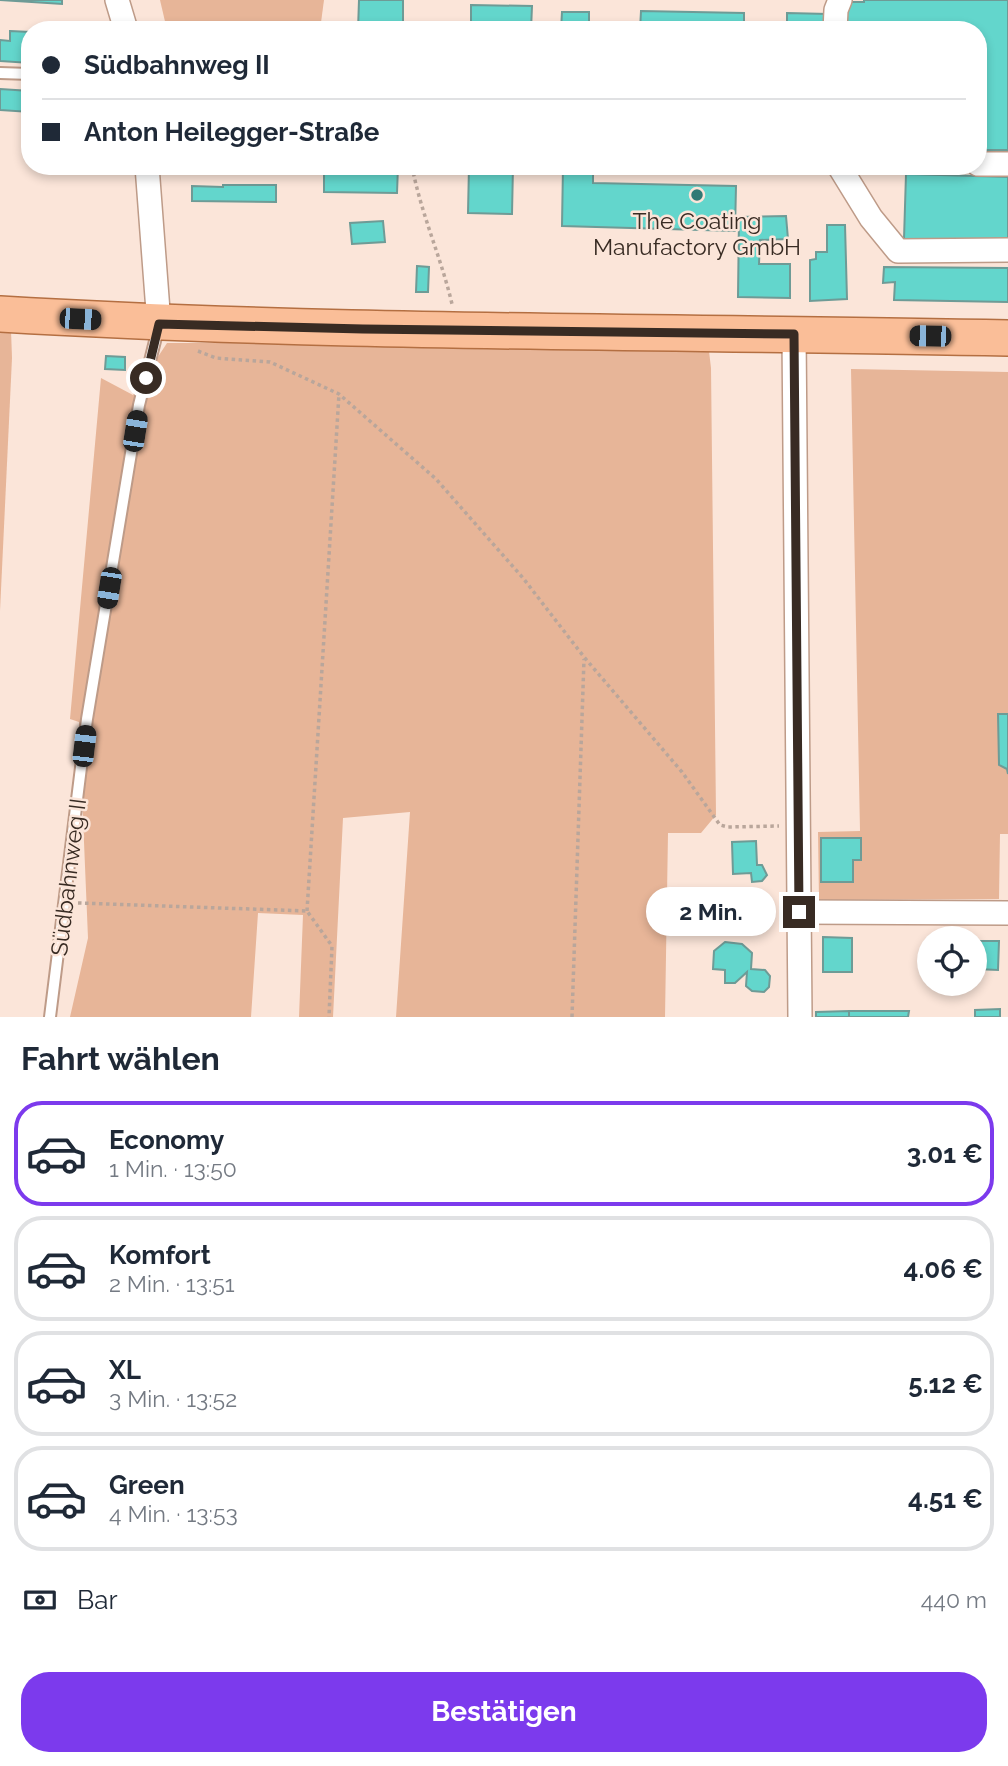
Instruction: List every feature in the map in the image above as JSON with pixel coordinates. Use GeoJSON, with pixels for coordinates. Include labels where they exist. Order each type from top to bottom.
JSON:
{"type":"FeatureCollection","features":[{"type":"Feature","properties":{"kind":"main road"},"geometry":{"type":"LineString","coordinates":[[0,314],[159,324],[1008,338]]}},
{"type":"Feature","properties":{"kind":"street"},"geometry":{"type":"LineString","coordinates":[[117,0],[123,21]]}},
{"type":"Feature","properties":{"kind":"street"},"geometry":{"type":"LineString","coordinates":[[835,21],[840,0]]}},
{"type":"Feature","properties":{"kind":"street"},"geometry":{"type":"LineString","coordinates":[[987,164],[1008,163]]}},
{"type":"Feature","properties":{"kind":"street"},"geometry":{"type":"LineString","coordinates":[[148,175],[159,324]]}},
{"type":"Feature","properties":{"kind":"street"},"geometry":{"type":"LineString","coordinates":[[845,175],[871,218],[898,251],[1008,250]]}},
{"type":"Feature","properties":{"kind":"street"},"geometry":{"type":"LineString","coordinates":[[794,334],[800,1017]]}},
{"type":"Feature","properties":{"kind":"street"},"geometry":{"type":"LineString","coordinates":[[799,912],[1008,913]]}},
{"type":"Feature","properties":{"kind":"lane"},"geometry":{"type":"LineString","coordinates":[[0,73],[21,74]]}},
{"type":"Feature","properties":{"kind":"lane","name":"Südbahnweg II"},"geometry":{"type":"LineString","coordinates":[[50,1017],[92,692],[139,405],[159,324]]}},
{"type":"Feature","properties":{"kind":"path"},"geometry":{"type":"LineString","coordinates":[[414,175],[430,239],[442,264],[457,330]]}},
{"type":"Feature","properties":{"kind":"path"},"geometry":{"type":"LineString","coordinates":[[159,324],[187,347],[216,358],[271,362],[339,394],[436,479],[523,578],[584,657],[682,772],[720,825],[798,825]]}},
{"type":"Feature","properties":{"kind":"path"},"geometry":{"type":"LineString","coordinates":[[329,1017],[332,946],[306,911],[339,394]]}},
{"type":"Feature","properties":{"kind":"path"},"geometry":{"type":"LineString","coordinates":[[572,1017],[584,657]]}},
{"type":"Feature","properties":{"kind":"path"},"geometry":{"type":"LineString","coordinates":[[65,903],[306,911]]}},
{"type":"Feature","properties":{"kind":"shaded area"},"geometry":{"type":"Polygon","coordinates":[[[160,0],[324,0],[321,21],[165,21],[160,0]]]}},
{"type":"Feature","properties":{"kind":"shaded area"},"geometry":{"type":"Polygon","coordinates":[[[0,330],[11,330],[12,358],[0,611],[0,330]]]}},
{"type":"Feature","properties":{"kind":"shaded area"},"geometry":{"type":"Polygon","coordinates":[[[167,343],[708,343],[711,368],[716,815],[701,833],[668,833],[665,1017],[396,1017],[410,812],[343,818],[333,1017],[299,1017],[303,915],[258,913],[251,1017],[70,1017],[88,938],[79,722],[70,719],[101,378],[133,395],[167,343]]]}},
{"type":"Feature","properties":{"kind":"shaded area"},"geometry":{"type":"Polygon","coordinates":[[[851,369],[1008,372],[1008,834],[1000,834],[999,899],[819,900],[818,832],[860,831],[851,369]]]}},
{"type":"Feature","properties":{"kind":"building"},"geometry":{"type":"Polygon","coordinates":[[[0,0],[62,0],[62,4],[0,0]]]}},
{"type":"Feature","properties":{"kind":"building"},"geometry":{"type":"Polygon","coordinates":[[[359,0],[403,0],[403,21],[358,21],[359,0]]]}},
{"type":"Feature","properties":{"kind":"building"},"geometry":{"type":"Polygon","coordinates":[[[1008,0],[1008,150],[987,150],[987,21],[845,21],[845,2],[1008,0]]]}},
{"type":"Feature","properties":{"kind":"building"},"geometry":{"type":"Polygon","coordinates":[[[471,5],[532,6],[531,21],[471,21],[471,5]]]}},
{"type":"Feature","properties":{"kind":"building"},"geometry":{"type":"Polygon","coordinates":[[[641,11],[744,13],[744,21],[640,21],[641,11]]]}},
{"type":"Feature","properties":{"kind":"building"},"geometry":{"type":"Polygon","coordinates":[[[562,12],[589,12],[589,21],[562,21],[562,12]]]}},
{"type":"Feature","properties":{"kind":"building"},"geometry":{"type":"Polygon","coordinates":[[[787,13],[828,14],[828,21],[787,21],[787,13]]]}},
{"type":"Feature","properties":{"kind":"building"},"geometry":{"type":"Polygon","coordinates":[[[10,31],[21,32],[21,62],[0,61],[0,40],[10,41],[10,31]]]}},
{"type":"Feature","properties":{"kind":"building"},"geometry":{"type":"Polygon","coordinates":[[[0,89],[21,90],[21,111],[0,110],[0,89]]]}},
{"type":"Feature","properties":{"kind":"building"},"geometry":{"type":"Polygon","coordinates":[[[324,175],[398,175],[397,193],[324,192],[324,175]]]}},
{"type":"Feature","properties":{"kind":"building"},"geometry":{"type":"Polygon","coordinates":[[[469,175],[513,175],[512,214],[468,213],[469,175]]]}},
{"type":"Feature","properties":{"kind":"building"},"geometry":{"type":"Polygon","coordinates":[[[563,175],[593,175],[593,183],[736,186],[735,231],[562,226],[563,175]]]}},
{"type":"Feature","properties":{"kind":"building"},"geometry":{"type":"Polygon","coordinates":[[[906,175],[1008,177],[1008,239],[904,239],[906,175]]]}},
{"type":"Feature","properties":{"kind":"building"},"geometry":{"type":"Polygon","coordinates":[[[276,185],[276,202],[192,201],[192,186],[276,185]]]}},
{"type":"Feature","properties":{"kind":"building"},"geometry":{"type":"Polygon","coordinates":[[[786,216],[788,239],[760,240],[759,264],[790,264],[790,298],[738,297],[739,217],[786,216]]]}},
{"type":"Feature","properties":{"kind":"building"},"geometry":{"type":"Polygon","coordinates":[[[383,221],[385,242],[352,244],[350,223],[383,221]]]}},
{"type":"Feature","properties":{"kind":"building"},"geometry":{"type":"Polygon","coordinates":[[[827,225],[845,225],[847,299],[810,301],[810,260],[816,259],[816,252],[827,252],[827,225]]]}},
{"type":"Feature","properties":{"kind":"building"},"geometry":{"type":"Polygon","coordinates":[[[417,266],[429,267],[428,292],[416,292],[417,266]]]}},
{"type":"Feature","properties":{"kind":"building"},"geometry":{"type":"Polygon","coordinates":[[[884,267],[1008,268],[1008,302],[894,300],[895,282],[883,283],[884,267]]]}},
{"type":"Feature","properties":{"kind":"building"},"geometry":{"type":"Polygon","coordinates":[[[106,356],[125,357],[125,370],[105,369],[106,356]]]}},
{"type":"Feature","properties":{"kind":"building"},"geometry":{"type":"Polygon","coordinates":[[[998,714],[1008,714],[1008,774],[1007,769],[999,765],[998,714]]]}},
{"type":"Feature","properties":{"kind":"building"},"geometry":{"type":"Polygon","coordinates":[[[821,838],[861,838],[861,860],[853,860],[853,882],[821,882],[821,838]]]}},
{"type":"Feature","properties":{"kind":"building"},"geometry":{"type":"Polygon","coordinates":[[[756,841],[757,865],[762,865],[767,875],[762,881],[752,882],[751,873],[733,874],[732,842],[756,841]]]}},
{"type":"Feature","properties":{"kind":"building"},"geometry":{"type":"Polygon","coordinates":[[[823,937],[852,938],[852,972],[823,972],[823,937]]]}},
{"type":"Feature","properties":{"kind":"building"},"geometry":{"type":"Polygon","coordinates":[[[987,941],[999,941],[998,970],[987,970],[987,941]]]}},
{"type":"Feature","properties":{"kind":"building"},"geometry":{"type":"Polygon","coordinates":[[[725,942],[742,944],[752,953],[751,969],[765,970],[770,976],[769,987],[764,992],[752,991],[746,986],[747,972],[735,983],[725,983],[725,970],[713,969],[714,951],[725,942]]]}},
{"type":"Feature","properties":{"kind":"building"},"geometry":{"type":"Polygon","coordinates":[[[1000,1009],[1000,1017],[975,1017],[975,1010],[1000,1009]]]}},
{"type":"Feature","properties":{"kind":"building"},"geometry":{"type":"Polygon","coordinates":[[[849,1011],[849,1017],[816,1017],[816,1012],[849,1011]]]}},
{"type":"Feature","properties":{"kind":"building"},"geometry":{"type":"Polygon","coordinates":[[[849,1011],[909,1011],[908,1017],[849,1017],[849,1011]]]}},
{"type":"Feature","properties":{"kind":"place","name":"The Coating Manufactory GmbH"},"geometry":{"type":"Point","coordinates":[697,195]}},
{"type":"Feature","properties":{"kind":"route"},"geometry":{"type":"LineString","coordinates":[[146,378],[159,324],[794,334],[799,912]]}}]}
